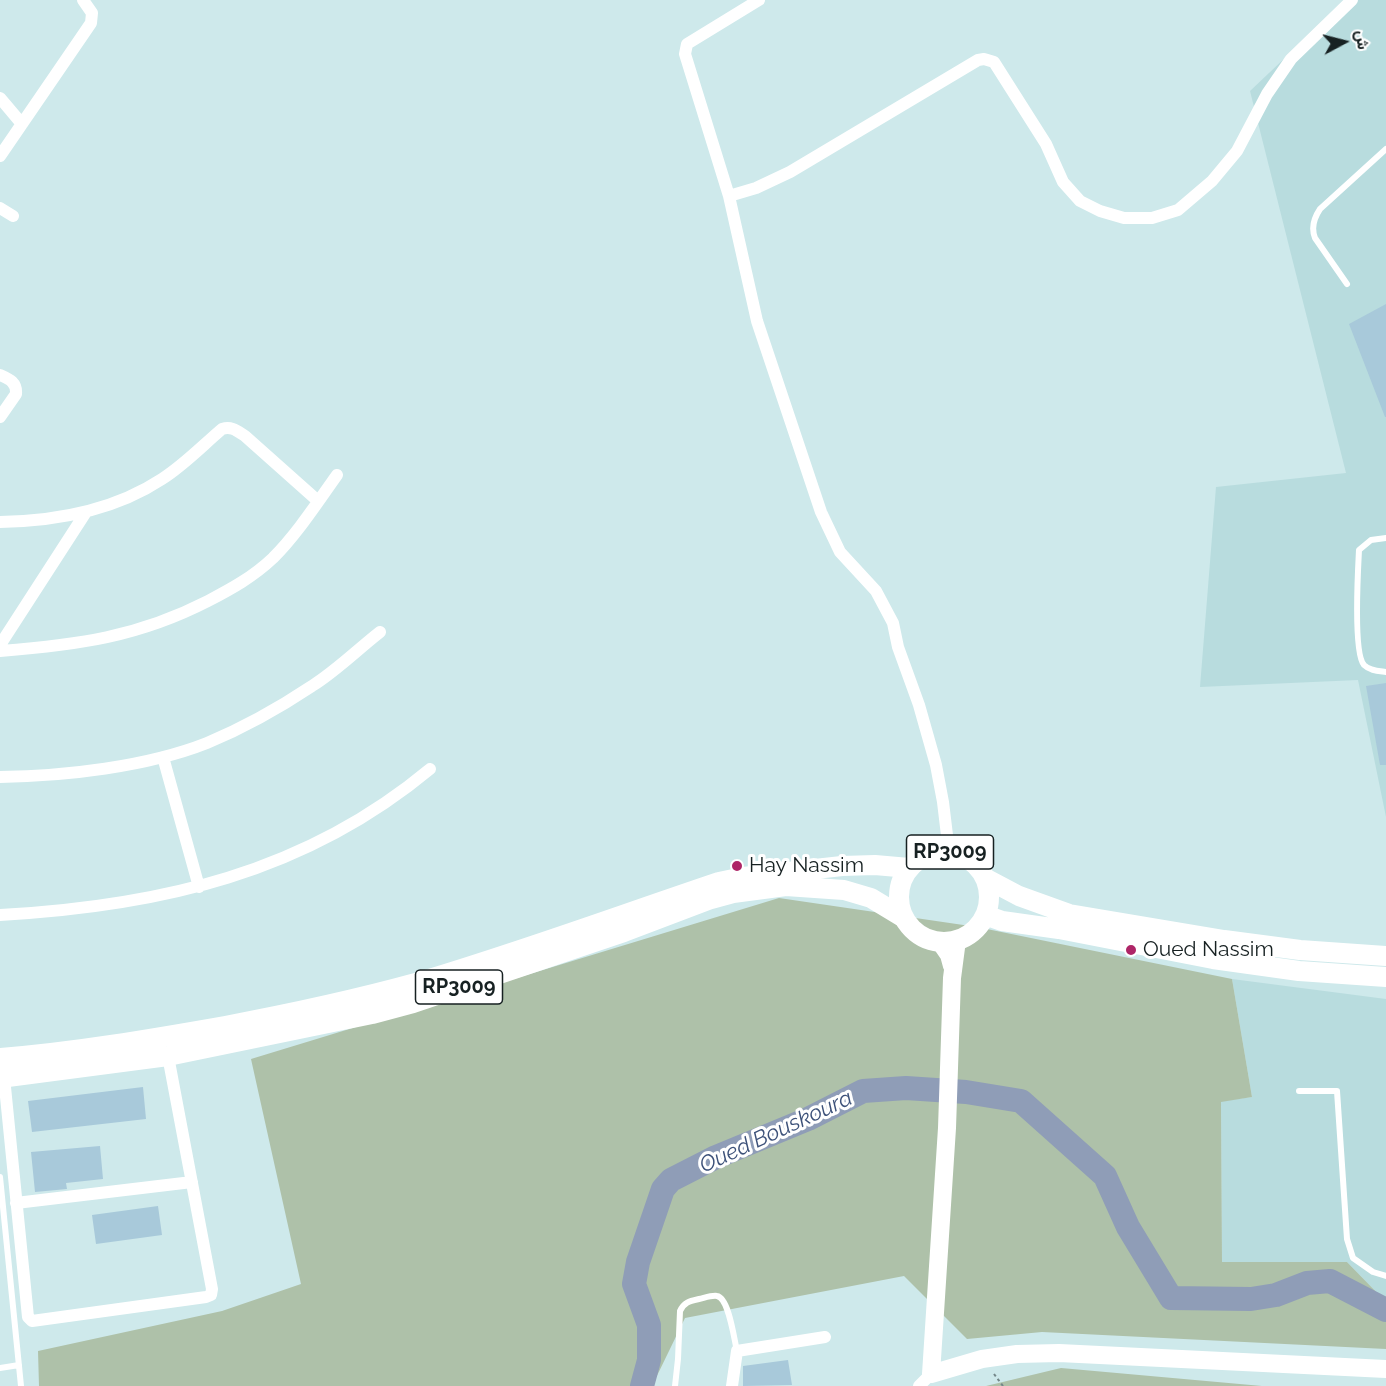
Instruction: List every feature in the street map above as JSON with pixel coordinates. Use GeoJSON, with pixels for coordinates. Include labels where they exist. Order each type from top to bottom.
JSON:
{"type":"FeatureCollection","features":[{"type":"Feature","properties":{"kind":"main road","name":"RP3009"},"geometry":{"type":"LineString","coordinates":[[904,918],[899,901],[900,884],[909,868],[917,860],[938,852],[958,854],[974,863],[985,878],[989,896],[985,915]]}},
{"type":"Feature","properties":{"kind":"main road","name":"RP3009"},"geometry":{"type":"LineString","coordinates":[[0,1058],[178,1035],[283,1015],[403,986],[509,955],[719,882],[842,866],[875,865],[909,868]]}},
{"type":"Feature","properties":{"kind":"main road","name":"RP3009"},"geometry":{"type":"LineString","coordinates":[[985,878],[1019,896],[1069,914],[1224,940],[1300,950],[1386,956]]}},
{"type":"Feature","properties":{"kind":"main road","name":"RP3009"},"geometry":{"type":"LineString","coordinates":[[2,1077],[168,1056],[319,1026],[413,1003],[733,893],[786,886],[844,890],[871,898],[904,918],[919,934],[948,941]]}},
{"type":"Feature","properties":{"kind":"main road"},"geometry":{"type":"LineString","coordinates":[[948,941],[968,935],[985,915],[1002,921],[1059,929],[1213,959],[1299,971],[1386,976]]}},
{"type":"Feature","properties":{"kind":"street"},"geometry":{"type":"LineString","coordinates":[[0,156],[91,23],[92,13],[83,0]]}},
{"type":"Feature","properties":{"kind":"street"},"geometry":{"type":"LineString","coordinates":[[759,0],[687,44],[685,54],[729,196],[757,321],[821,512],[840,552],[876,591],[892,623],[897,647],[919,705],[936,765],[943,802],[948,852]]}},
{"type":"Feature","properties":{"kind":"street"},"geometry":{"type":"LineString","coordinates":[[729,196],[756,188],[790,172],[978,60],[984,59],[994,62],[1046,144],[1063,182],[1080,201],[1100,212],[1124,218],[1152,218],[1178,210],[1212,181],[1237,151],[1267,94],[1291,59],[1352,0]]}},
{"type":"Feature","properties":{"kind":"street"},"geometry":{"type":"LineString","coordinates":[[0,98],[22,124]]}},
{"type":"Feature","properties":{"kind":"street"},"geometry":{"type":"LineString","coordinates":[[0,208],[13,216]]}},
{"type":"Feature","properties":{"kind":"street"},"geometry":{"type":"LineString","coordinates":[[0,375],[11,381],[16,389],[16,393],[0,417]]}},
{"type":"Feature","properties":{"kind":"street"},"geometry":{"type":"LineString","coordinates":[[0,522],[44,520],[86,512],[137,494],[164,478],[205,446],[222,429],[227,428],[232,428],[244,436],[318,501]]}},
{"type":"Feature","properties":{"kind":"street"},"geometry":{"type":"LineString","coordinates":[[0,651],[53,647],[122,635],[189,611],[254,575],[274,556],[337,475]]}},
{"type":"Feature","properties":{"kind":"street"},"geometry":{"type":"LineString","coordinates":[[0,645],[86,512]]}},
{"type":"Feature","properties":{"kind":"street"},"geometry":{"type":"LineString","coordinates":[[0,777],[33,777],[99,769],[163,757],[206,743],[249,723],[313,686],[380,632]]}},
{"type":"Feature","properties":{"kind":"street"},"geometry":{"type":"LineString","coordinates":[[163,757],[199,887]]}},
{"type":"Feature","properties":{"kind":"street"},"geometry":{"type":"LineString","coordinates":[[0,915],[128,902],[199,887],[237,876],[282,859],[313,843],[397,796],[430,769]]}},
{"type":"Feature","properties":{"kind":"street"},"geometry":{"type":"LineString","coordinates":[[948,941],[952,966],[947,1128],[925,1380],[982,1359],[1017,1354],[1059,1353],[1386,1369]]}},
{"type":"Feature","properties":{"kind":"street"},"geometry":{"type":"LineString","coordinates":[[2,1077],[28,1317],[32,1321],[211,1295],[212,1289],[168,1056]]}},
{"type":"Feature","properties":{"kind":"street"},"geometry":{"type":"LineString","coordinates":[[16,1203],[192,1182]]}},
{"type":"Feature","properties":{"kind":"street"},"geometry":{"type":"LineString","coordinates":[[732,1386],[737,1351],[825,1337]]}},
{"type":"Feature","properties":{"kind":"lane"},"geometry":{"type":"LineString","coordinates":[[1347,284],[1318,245],[1313,233],[1314,220],[1320,209],[1386,148]]}},
{"type":"Feature","properties":{"kind":"lane"},"geometry":{"type":"LineString","coordinates":[[1386,538],[1371,540],[1359,550],[1357,630],[1360,659],[1365,666],[1386,672]]}},
{"type":"Feature","properties":{"kind":"lane"},"geometry":{"type":"LineString","coordinates":[[1299,1091],[1337,1091],[1347,1239],[1353,1258],[1373,1272],[1386,1276]]}},
{"type":"Feature","properties":{"kind":"lane"},"geometry":{"type":"LineString","coordinates":[[0,1177],[2,1226],[21,1386]]}},
{"type":"Feature","properties":{"kind":"lane"},"geometry":{"type":"LineString","coordinates":[[675,1386],[682,1305],[716,1296],[723,1299],[727,1306],[737,1351]]}},
{"type":"Feature","properties":{"kind":"lane"},"geometry":{"type":"LineString","coordinates":[[0,1368],[19,1365]]}},
{"type":"Feature","properties":{"kind":"shaded area"},"geometry":{"type":"Polygon","coordinates":[[[1346,0],[1386,0],[1386,817],[1358,680],[1200,687],[1216,487],[1346,473],[1250,91],[1346,0]]]}},
{"type":"Feature","properties":{"kind":"shaded area"},"geometry":{"type":"Polygon","coordinates":[[[1232,979],[1386,999],[1386,1302],[1347,1262],[1222,1263],[1221,1101],[1252,1097],[1232,979]]]}},
{"type":"Feature","properties":{"kind":"green space"},"geometry":{"type":"Polygon","coordinates":[[[779,898],[977,927],[1232,979],[1252,1097],[1221,1102],[1222,1262],[1347,1262],[1386,1302],[1386,1349],[1042,1332],[967,1339],[904,1276],[685,1318],[652,1386],[39,1386],[38,1351],[222,1311],[301,1284],[251,1059],[779,898]]]}},
{"type":"Feature","properties":{"kind":"green space"},"geometry":{"type":"Polygon","coordinates":[[[1061,1368],[1262,1386],[986,1386],[1061,1368]]]}},
{"type":"Feature","properties":{"kind":"building"},"geometry":{"type":"Polygon","coordinates":[[[1386,304],[1386,417],[1385,417],[1349,324],[1386,304]]]}},
{"type":"Feature","properties":{"kind":"building"},"geometry":{"type":"Polygon","coordinates":[[[1386,683],[1386,765],[1380,765],[1366,686],[1386,683]]]}},
{"type":"Feature","properties":{"kind":"building"},"geometry":{"type":"Polygon","coordinates":[[[143,1087],[146,1119],[32,1132],[28,1101],[143,1087]]]}},
{"type":"Feature","properties":{"kind":"building"},"geometry":{"type":"Polygon","coordinates":[[[100,1146],[103,1179],[66,1183],[67,1189],[35,1192],[31,1152],[100,1146]]]}},
{"type":"Feature","properties":{"kind":"building"},"geometry":{"type":"Polygon","coordinates":[[[158,1206],[162,1235],[96,1244],[92,1215],[158,1206]]]}},
{"type":"Feature","properties":{"kind":"building"},"geometry":{"type":"Polygon","coordinates":[[[788,1360],[792,1385],[743,1386],[743,1366],[788,1360]]]}},
{"type":"Feature","properties":{"kind":"waterway","name":"Oued Bouskoura"},"geometry":{"type":"LineString","coordinates":[[642,1386],[649,1360],[649,1325],[634,1284],[638,1262],[663,1189],[671,1180],[716,1157],[808,1119],[863,1091],[906,1088],[966,1092],[1021,1101],[1105,1176],[1128,1227],[1171,1298],[1251,1299],[1276,1295],[1307,1283],[1330,1281],[1386,1310]]}},
{"type":"Feature","properties":{"kind":"place","name":"Hay Nassim"},"geometry":{"type":"Point","coordinates":[737,866]}},
{"type":"Feature","properties":{"kind":"place","name":"Oued Nassim"},"geometry":{"type":"Point","coordinates":[1131,950]}}]}
